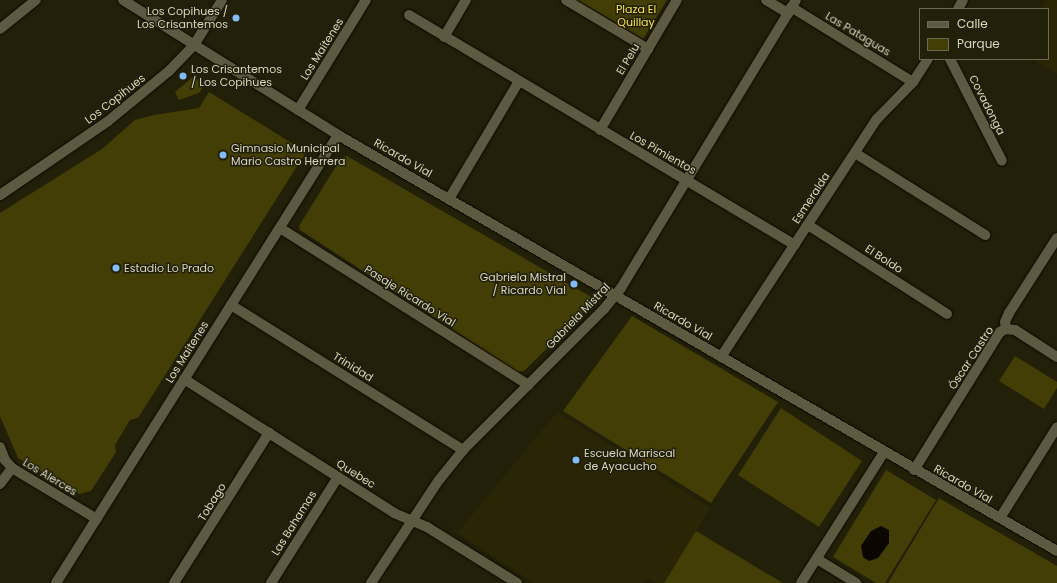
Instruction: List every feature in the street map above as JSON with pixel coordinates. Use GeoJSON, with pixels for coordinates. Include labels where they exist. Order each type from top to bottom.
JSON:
{"type":"FeatureCollection","features":[{"type":"Feature","properties":{"kind":"street"},"geometry":{"type":"LineString","coordinates":[[0,30],[36,0]]}},
{"type":"Feature","properties":{"kind":"street","name":"Ricardo Vial"},"geometry":{"type":"LineString","coordinates":[[123,0],[338,135],[914,470],[1057,551]]}},
{"type":"Feature","properties":{"kind":"street","name":"Los Copihues"},"geometry":{"type":"LineString","coordinates":[[0,195],[107,122],[169,71],[194,45],[222,0]]}},
{"type":"Feature","properties":{"kind":"street","name":"Los Maitenes"},"geometry":{"type":"LineString","coordinates":[[298,110],[366,0]]}},
{"type":"Feature","properties":{"kind":"street"},"geometry":{"type":"LineString","coordinates":[[444,36],[466,0]]}},
{"type":"Feature","properties":{"kind":"street"},"geometry":{"type":"LineString","coordinates":[[566,0],[648,49]]}},
{"type":"Feature","properties":{"kind":"street","name":"El Pelu"},"geometry":{"type":"LineString","coordinates":[[600,130],[677,0]]}},
{"type":"Feature","properties":{"kind":"street","name":"Las Pataguas"},"geometry":{"type":"LineString","coordinates":[[766,0],[792,7],[913,82]]}},
{"type":"Feature","properties":{"kind":"street","name":"Gabriela Mistral"},"geometry":{"type":"LineString","coordinates":[[371,583],[440,480],[463,450],[615,296],[633,271],[792,7]]}},
{"type":"Feature","properties":{"kind":"street","name":"Los Pimientos"},"geometry":{"type":"LineString","coordinates":[[409,15],[795,245]]}},
{"type":"Feature","properties":{"kind":"street","name":"Esmeralda"},"geometry":{"type":"LineString","coordinates":[[721,357],[877,119],[913,82],[927,60]]}},
{"type":"Feature","properties":{"kind":"street","name":"Covadonga"},"geometry":{"type":"LineString","coordinates":[[951,60],[1002,161]]}},
{"type":"Feature","properties":{"kind":"street"},"geometry":{"type":"LineString","coordinates":[[449,199],[519,81]]}},
{"type":"Feature","properties":{"kind":"street","name":"Los Maitenes"},"geometry":{"type":"LineString","coordinates":[[56,583],[338,135]]}},
{"type":"Feature","properties":{"kind":"street"},"geometry":{"type":"LineString","coordinates":[[855,153],[985,235]]}},
{"type":"Feature","properties":{"kind":"street","name":"El Boldo"},"geometry":{"type":"LineString","coordinates":[[808,225],[947,314]]}},
{"type":"Feature","properties":{"kind":"street","name":"Pasaje Ricardo Vial"},"geometry":{"type":"LineString","coordinates":[[280,228],[528,385]]}},
{"type":"Feature","properties":{"kind":"street","name":"Óscar Castro"},"geometry":{"type":"LineString","coordinates":[[914,470],[1000,332],[1006,328],[1005,322],[1009,313],[1057,238]]}},
{"type":"Feature","properties":{"kind":"street","name":"Trinidad"},"geometry":{"type":"LineString","coordinates":[[231,305],[463,450]]}},
{"type":"Feature","properties":{"kind":"street"},"geometry":{"type":"LineString","coordinates":[[1006,328],[1015,330],[1057,357]]}},
{"type":"Feature","properties":{"kind":"street","name":"Quebec"},"geometry":{"type":"LineString","coordinates":[[184,379],[394,513],[427,527],[517,583]]}},
{"type":"Feature","properties":{"kind":"street"},"geometry":{"type":"LineString","coordinates":[[1000,518],[1057,427]]}},
{"type":"Feature","properties":{"kind":"street","name":"Tobago"},"geometry":{"type":"LineString","coordinates":[[174,583],[269,433]]}},
{"type":"Feature","properties":{"kind":"street","name":"Los Alerces"},"geometry":{"type":"LineString","coordinates":[[0,447],[5,460],[12,468],[96,519]]}},
{"type":"Feature","properties":{"kind":"street"},"geometry":{"type":"LineString","coordinates":[[801,583],[884,452]]}},
{"type":"Feature","properties":{"kind":"street"},"geometry":{"type":"LineString","coordinates":[[0,484],[12,468]]}},
{"type":"Feature","properties":{"kind":"street","name":"Las Bahamas"},"geometry":{"type":"LineString","coordinates":[[271,583],[338,477]]}},
{"type":"Feature","properties":{"kind":"street"},"geometry":{"type":"LineString","coordinates":[[816,559],[856,583]]}},
{"type":"Feature","properties":{"kind":"shaded area"},"geometry":{"type":"Polygon","coordinates":[[[1047,0],[1057,0],[1057,74],[1033,60],[1049,60],[1049,8],[1043,8],[1047,0]]]}},
{"type":"Feature","properties":{"kind":"shaded area","name":"Escuela Mariscal de Ayacucho"},"geometry":{"type":"Polygon","coordinates":[[[557,412],[711,508],[663,583],[657,583],[646,578],[643,583],[534,583],[457,533],[557,412]]]}},
{"type":"Feature","properties":{"kind":"shaded area"},"geometry":{"type":"Polygon","coordinates":[[[881,526],[889,530],[889,543],[878,558],[869,561],[863,557],[861,546],[871,531],[881,526]]]}},
{"type":"Feature","properties":{"kind":"green space","name":"Plaza El Quillay"},"geometry":{"type":"Polygon","coordinates":[[[577,0],[667,0],[643,39],[577,0]]]}},
{"type":"Feature","properties":{"kind":"green space"},"geometry":{"type":"Polygon","coordinates":[[[193,77],[205,84],[199,93],[179,100],[175,92],[193,77]]]}},
{"type":"Feature","properties":{"kind":"green space","name":"Estadio Lo Prado"},"geometry":{"type":"Polygon","coordinates":[[[209,92],[306,152],[138,418],[130,420],[115,445],[116,452],[91,491],[79,494],[18,458],[0,416],[0,213],[102,149],[135,120],[154,115],[199,108],[209,92]]]}},
{"type":"Feature","properties":{"kind":"green space"},"geometry":{"type":"Polygon","coordinates":[[[347,156],[593,298],[593,303],[524,371],[518,372],[300,230],[299,226],[341,158],[347,156]]]}},
{"type":"Feature","properties":{"kind":"green space"},"geometry":{"type":"Polygon","coordinates":[[[632,316],[778,402],[711,503],[563,411],[632,316]]]}},
{"type":"Feature","properties":{"kind":"green space"},"geometry":{"type":"Polygon","coordinates":[[[1015,356],[1057,382],[1057,388],[1044,409],[999,381],[1015,356]]]}},
{"type":"Feature","properties":{"kind":"green space"},"geometry":{"type":"Polygon","coordinates":[[[781,408],[862,461],[819,527],[738,475],[781,408]]]}},
{"type":"Feature","properties":{"kind":"green space"},"geometry":{"type":"Polygon","coordinates":[[[886,470],[936,500],[885,583],[876,583],[833,557],[886,470]]]}},
{"type":"Feature","properties":{"kind":"green space"},"geometry":{"type":"Polygon","coordinates":[[[939,498],[1057,566],[1057,583],[888,583],[939,498]]]}},
{"type":"Feature","properties":{"kind":"green space"},"geometry":{"type":"Polygon","coordinates":[[[696,531],[783,583],[664,583],[696,531]]]}},
{"type":"Feature","properties":{"kind":"place","name":"Los Copihues / Los Crisantemos"},"geometry":{"type":"Point","coordinates":[236,18]}},
{"type":"Feature","properties":{"kind":"place","name":"Los Crisantemos / Los Copihues"},"geometry":{"type":"Point","coordinates":[183,76]}},
{"type":"Feature","properties":{"kind":"place","name":"Gimnasio Municipal Mario Castro Herrera"},"geometry":{"type":"Point","coordinates":[223,155]}},
{"type":"Feature","properties":{"kind":"place","name":"Estadio Lo Prado"},"geometry":{"type":"Point","coordinates":[116,268]}},
{"type":"Feature","properties":{"kind":"place","name":"Gabriela Mistral / Ricardo Vial"},"geometry":{"type":"Point","coordinates":[574,284]}},
{"type":"Feature","properties":{"kind":"place","name":"Escuela Mariscal de Ayacucho"},"geometry":{"type":"Point","coordinates":[576,460]}}]}
